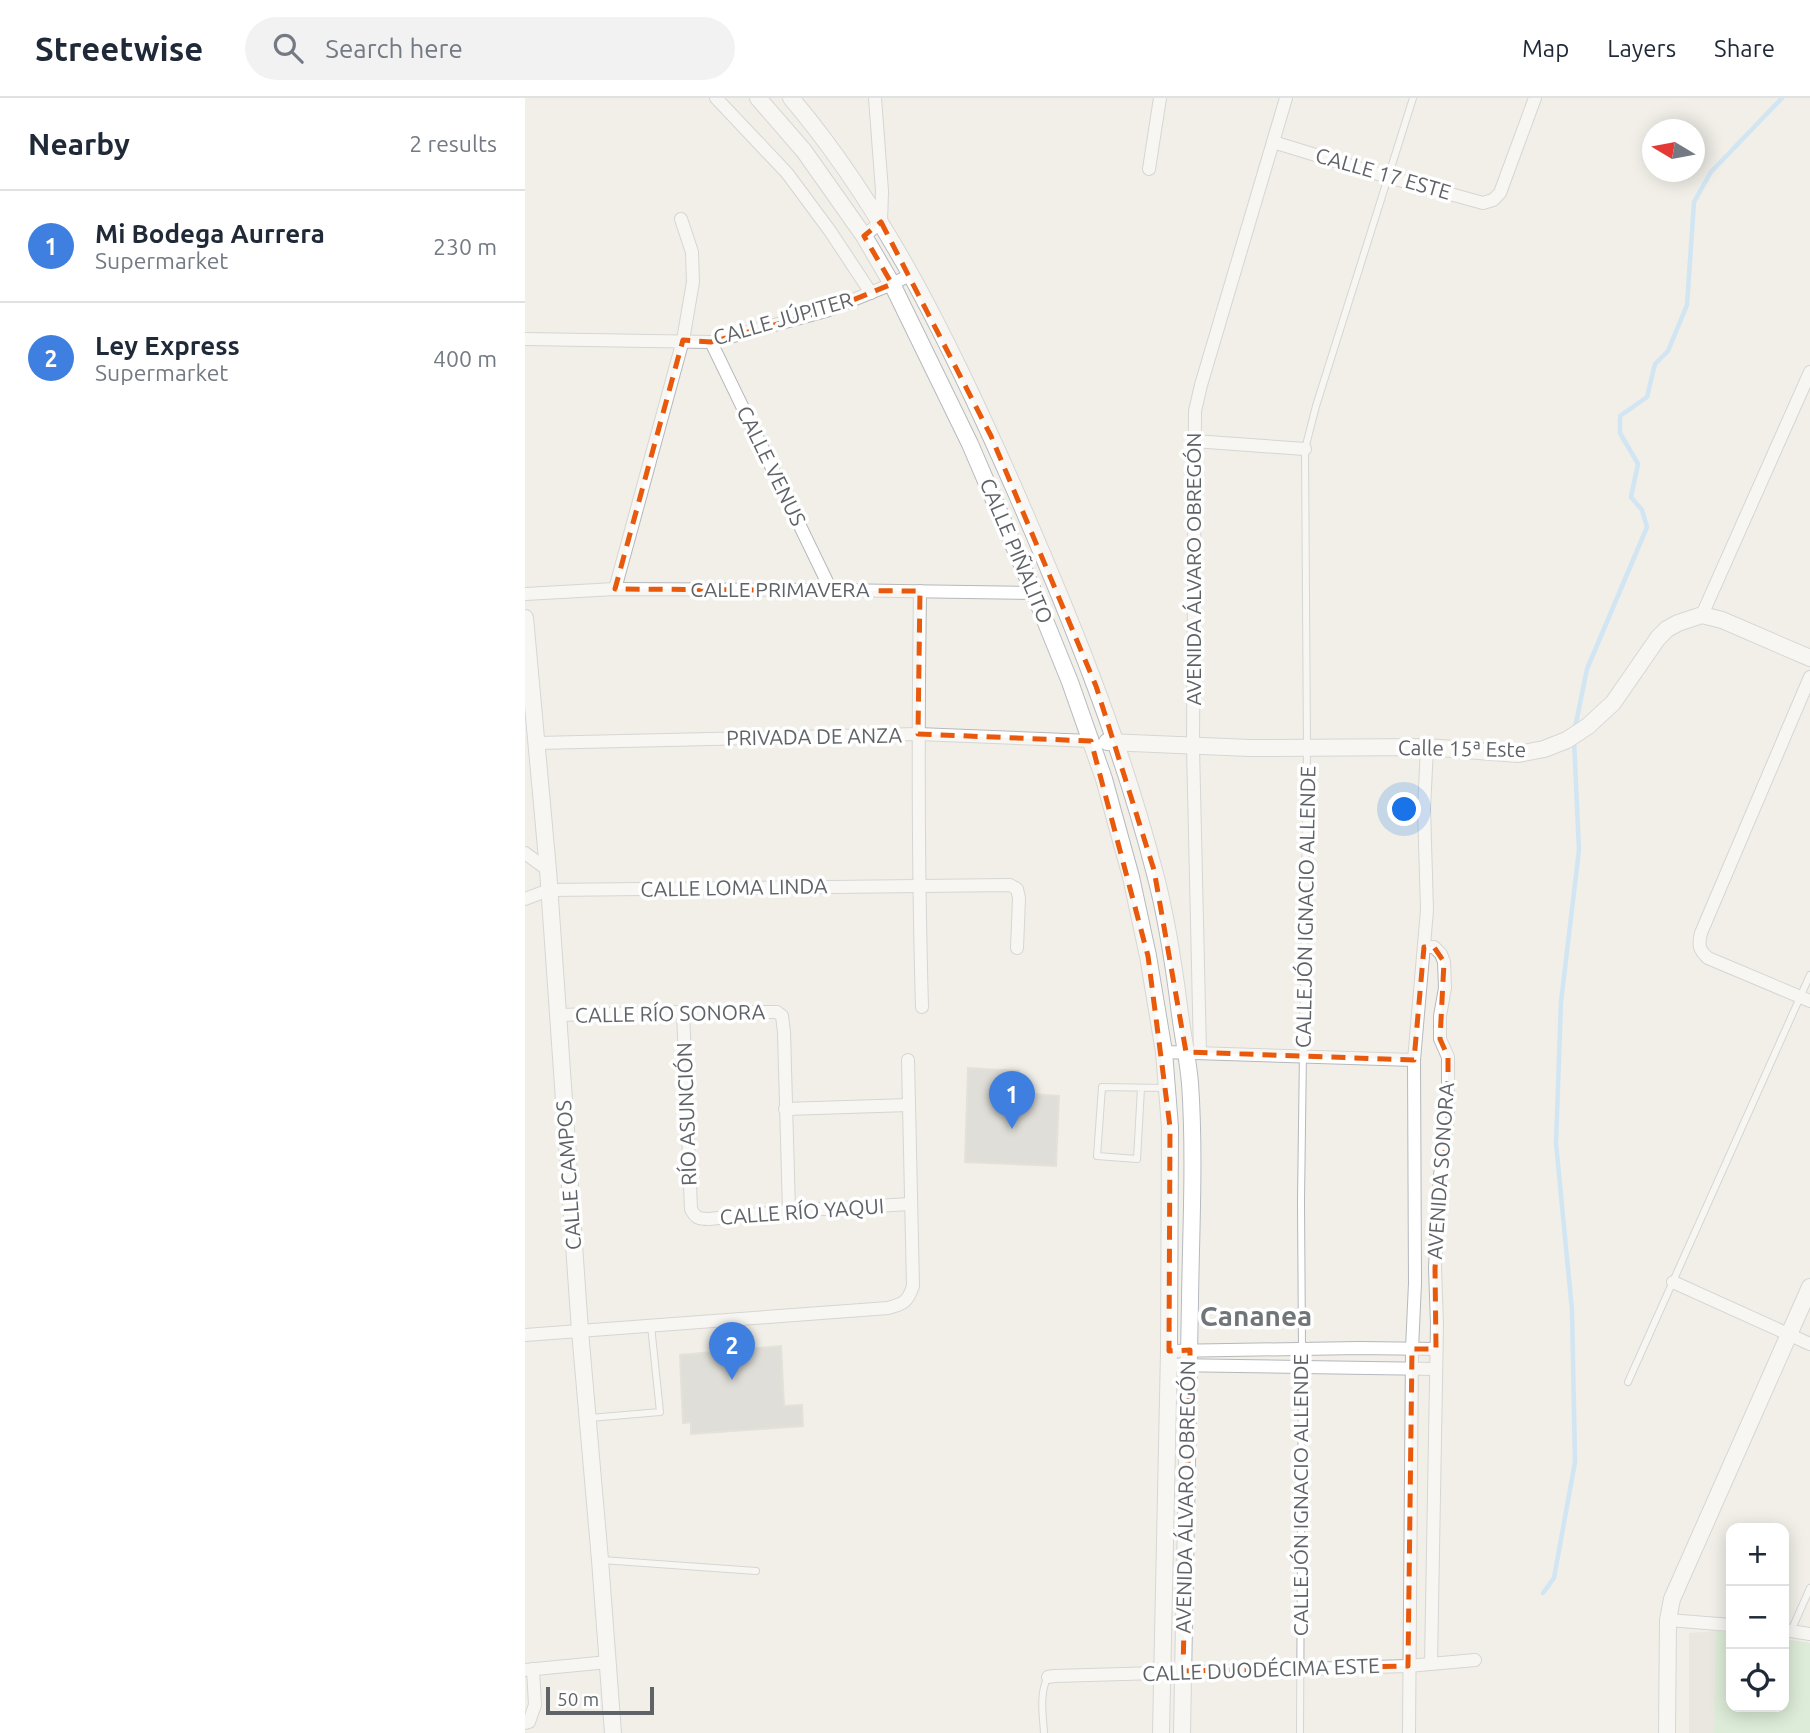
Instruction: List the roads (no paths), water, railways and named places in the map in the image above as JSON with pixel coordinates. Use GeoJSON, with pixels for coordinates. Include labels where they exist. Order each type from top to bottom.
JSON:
{"type":"FeatureCollection","features":[{"type":"Feature","properties":{"kind":"main road","name":"CALLE PIÑALITO"},"geometry":{"type":"LineString","coordinates":[[758,98],[804,151],[864,236],[892,284],[970,444],[1034,593],[1091,741],[1131,877],[1164,1052]]}},
{"type":"Feature","properties":{"kind":"main road","name":"CALLE PIÑALITO"},"geometry":{"type":"LineString","coordinates":[[791,98],[821,134],[881,222],[991,436],[1041,549],[1077,636],[1115,742],[1154,870],[1193,1052]]}},
{"type":"Feature","properties":{"kind":"main road","name":"Calle 15ª Este"},"geometry":{"type":"LineString","coordinates":[[1091,741],[1193,747],[1427,747],[1518,754],[1544,749],[1567,740],[1588,726],[1613,703],[1667,629],[1678,622],[1702,615]]}},
{"type":"Feature","properties":{"kind":"main road"},"geometry":{"type":"LineString","coordinates":[[1702,615],[1722,620],[1810,658]]}},
{"type":"Feature","properties":{"kind":"main road","name":"CALLE CAMPOS"},"geometry":{"type":"LineString","coordinates":[[525,618],[548,870],[580,1331],[613,1733]]}},
{"type":"Feature","properties":{"kind":"main road","name":"AVENIDA ÁLVARO OBREGÓN"},"geometry":{"type":"LineString","coordinates":[[1161,1733],[1169,1358],[1170,1127],[1164,1052]]}},
{"type":"Feature","properties":{"kind":"main road","name":"AVENIDA ÁLVARO OBREGÓN"},"geometry":{"type":"LineString","coordinates":[[1182,1733],[1190,1358],[1190,1078],[1193,1052]]}},
{"type":"Feature","properties":{"kind":"main road"},"geometry":{"type":"LineString","coordinates":[[1667,1733],[1668,1620],[1672,1599],[1810,1287]]}},
{"type":"Feature","properties":{"kind":"street"},"geometry":{"type":"LineString","coordinates":[[716,98],[787,173],[871,293]]}},
{"type":"Feature","properties":{"kind":"street"},"geometry":{"type":"LineString","coordinates":[[864,236],[881,222],[882,191],[875,98]]}},
{"type":"Feature","properties":{"kind":"street"},"geometry":{"type":"LineString","coordinates":[[1149,169],[1160,98]]}},
{"type":"Feature","properties":{"kind":"street","name":"AVENIDA ÁLVARO OBREGÓN"},"geometry":{"type":"LineString","coordinates":[[1193,1052],[1195,411],[1286,98]]}},
{"type":"Feature","properties":{"kind":"street","name":"CALLE 17 ESTE"},"geometry":{"type":"LineString","coordinates":[[1273,142],[1483,203],[1493,200],[1500,193],[1535,98]]}},
{"type":"Feature","properties":{"kind":"street"},"geometry":{"type":"LineString","coordinates":[[615,589],[683,341],[693,282],[692,251],[681,219]]}},
{"type":"Feature","properties":{"kind":"street","name":"CALLE JÚPITER"},"geometry":{"type":"LineString","coordinates":[[525,339],[711,342],[826,310],[910,275]]}},
{"type":"Feature","properties":{"kind":"street","name":"CALLE VENUS"},"geometry":{"type":"LineString","coordinates":[[711,342],[831,590]]}},
{"type":"Feature","properties":{"kind":"street"},"geometry":{"type":"LineString","coordinates":[[1702,615],[1810,372]]}},
{"type":"Feature","properties":{"kind":"street"},"geometry":{"type":"LineString","coordinates":[[1194,442],[1305,449]]}},
{"type":"Feature","properties":{"kind":"street","name":"CALLE PRIMAVERA"},"geometry":{"type":"LineString","coordinates":[[525,594],[615,589],[1034,593]]}},
{"type":"Feature","properties":{"kind":"street"},"geometry":{"type":"LineString","coordinates":[[920,592],[918,734],[922,1007]]}},
{"type":"Feature","properties":{"kind":"street"},"geometry":{"type":"LineString","coordinates":[[1805,999],[1708,958],[1701,952],[1699,944],[1701,933],[1810,677]]}},
{"type":"Feature","properties":{"kind":"street","name":"PRIVADA DE ANZA"},"geometry":{"type":"LineString","coordinates":[[537,743],[918,734],[1091,741]]}},
{"type":"Feature","properties":{"kind":"street","name":"AVENIDA SONORA"},"geometry":{"type":"LineString","coordinates":[[1413,1369],[1414,1060],[1427,910],[1424,809],[1427,747]]}},
{"type":"Feature","properties":{"kind":"street"},"geometry":{"type":"LineString","coordinates":[[525,853],[548,870]]}},
{"type":"Feature","properties":{"kind":"street","name":"CALLE LOMA LINDA"},"geometry":{"type":"LineString","coordinates":[[525,899],[549,890],[1010,885],[1017,889],[1019,898],[1017,948]]}},
{"type":"Feature","properties":{"kind":"street","name":"AVENIDA SONORA"},"geometry":{"type":"LineString","coordinates":[[1424,947],[1434,947],[1444,962],[1445,988],[1440,1016],[1440,1039],[1448,1057],[1448,1117],[1440,1175],[1434,1268],[1436,1349],[1431,1664]]}},
{"type":"Feature","properties":{"kind":"street","name":"RÍO ASUNCIÓN"},"geometry":{"type":"LineString","coordinates":[[683,1012],[691,1209],[695,1216]]}},
{"type":"Feature","properties":{"kind":"street","name":"CALLE RÍO SONORA"},"geometry":{"type":"LineString","coordinates":[[557,1015],[777,1012],[782,1016],[784,1032],[785,1109]]}},
{"type":"Feature","properties":{"kind":"street"},"geometry":{"type":"LineString","coordinates":[[1164,1052],[1414,1060]]}},
{"type":"Feature","properties":{"kind":"street"},"geometry":{"type":"LineString","coordinates":[[525,1335],[900,1305],[909,1297],[913,1286],[908,1060]]}},
{"type":"Feature","properties":{"kind":"street"},"geometry":{"type":"LineString","coordinates":[[789,1211],[785,1109],[909,1105]]}},
{"type":"Feature","properties":{"kind":"street","name":"CALLE RÍO YAQUI"},"geometry":{"type":"LineString","coordinates":[[695,1216],[709,1219],[910,1204]]}},
{"type":"Feature","properties":{"kind":"street"},"geometry":{"type":"LineString","coordinates":[[1673,1282],[1810,1343]]}},
{"type":"Feature","properties":{"kind":"street"},"geometry":{"type":"LineString","coordinates":[[1169,1358],[1302,1349],[1436,1349]]}},
{"type":"Feature","properties":{"kind":"street"},"geometry":{"type":"LineString","coordinates":[[1190,1358],[1302,1367],[1435,1369]]}},
{"type":"Feature","properties":{"kind":"street"},"geometry":{"type":"LineString","coordinates":[[1409,1733],[1413,1369]]}},
{"type":"Feature","properties":{"kind":"street"},"geometry":{"type":"LineString","coordinates":[[1668,1620],[1726,1625]]}},
{"type":"Feature","properties":{"kind":"street"},"geometry":{"type":"LineString","coordinates":[[1789,1630],[1810,1634]]}},
{"type":"Feature","properties":{"kind":"street","name":"CALLE DUODÉCIMA ESTE"},"geometry":{"type":"LineString","coordinates":[[1048,1677],[1408,1666],[1475,1660]]}},
{"type":"Feature","properties":{"kind":"street"},"geometry":{"type":"LineString","coordinates":[[525,1723],[529,1722],[535,1704],[529,1670],[608,1662]]}},
{"type":"Feature","properties":{"kind":"lane","name":"CALLEJÓN IGNACIO ALLENDE"},"geometry":{"type":"LineString","coordinates":[[1300,1733],[1301,1201],[1307,748],[1305,449],[1316,406],[1413,98]]}},
{"type":"Feature","properties":{"kind":"lane"},"geometry":{"type":"LineString","coordinates":[[1628,1382],[1805,999],[1810,975]]}},
{"type":"Feature","properties":{"kind":"lane"},"geometry":{"type":"LineString","coordinates":[[1141,1088],[1137,1159],[1097,1156],[1101,1087],[1167,1088]]}},
{"type":"Feature","properties":{"kind":"lane"},"geometry":{"type":"LineString","coordinates":[[588,1418],[660,1412],[651,1326]]}},
{"type":"Feature","properties":{"kind":"lane"},"geometry":{"type":"LineString","coordinates":[[600,1560],[756,1571]]}},
{"type":"Feature","properties":{"kind":"lane"},"geometry":{"type":"LineString","coordinates":[[1789,1626],[1810,1588]]}},
{"type":"Feature","properties":{"kind":"lane"},"geometry":{"type":"LineString","coordinates":[[1044,1733],[1043,1693],[1048,1677]]}},
{"type":"Feature","properties":{"kind":"waterway"},"geometry":{"type":"LineString","coordinates":[[1575,728],[1587,669],[1647,527],[1642,510],[1631,497],[1638,464],[1620,433],[1620,416],[1647,397],[1655,364],[1668,351],[1687,305],[1694,202],[1711,172],[1782,98]]}},
{"type":"Feature","properties":{"kind":"waterway"},"geometry":{"type":"LineString","coordinates":[[1543,1593],[1554,1578],[1575,1462],[1572,1310],[1556,1143],[1561,1002],[1579,850],[1574,740]]}},
{"type":"Feature","properties":{"kind":"place","name":"Mi Bodega Aurrera"},"geometry":{"type":"Point","coordinates":[1012,1129]}},
{"type":"Feature","properties":{"kind":"place","name":"Ley Express"},"geometry":{"type":"Point","coordinates":[732,1380]}},
{"type":"Feature","properties":{"kind":"district","name":"Cananea"},"geometry":{"type":"Point","coordinates":[1256,1316]}}]}
